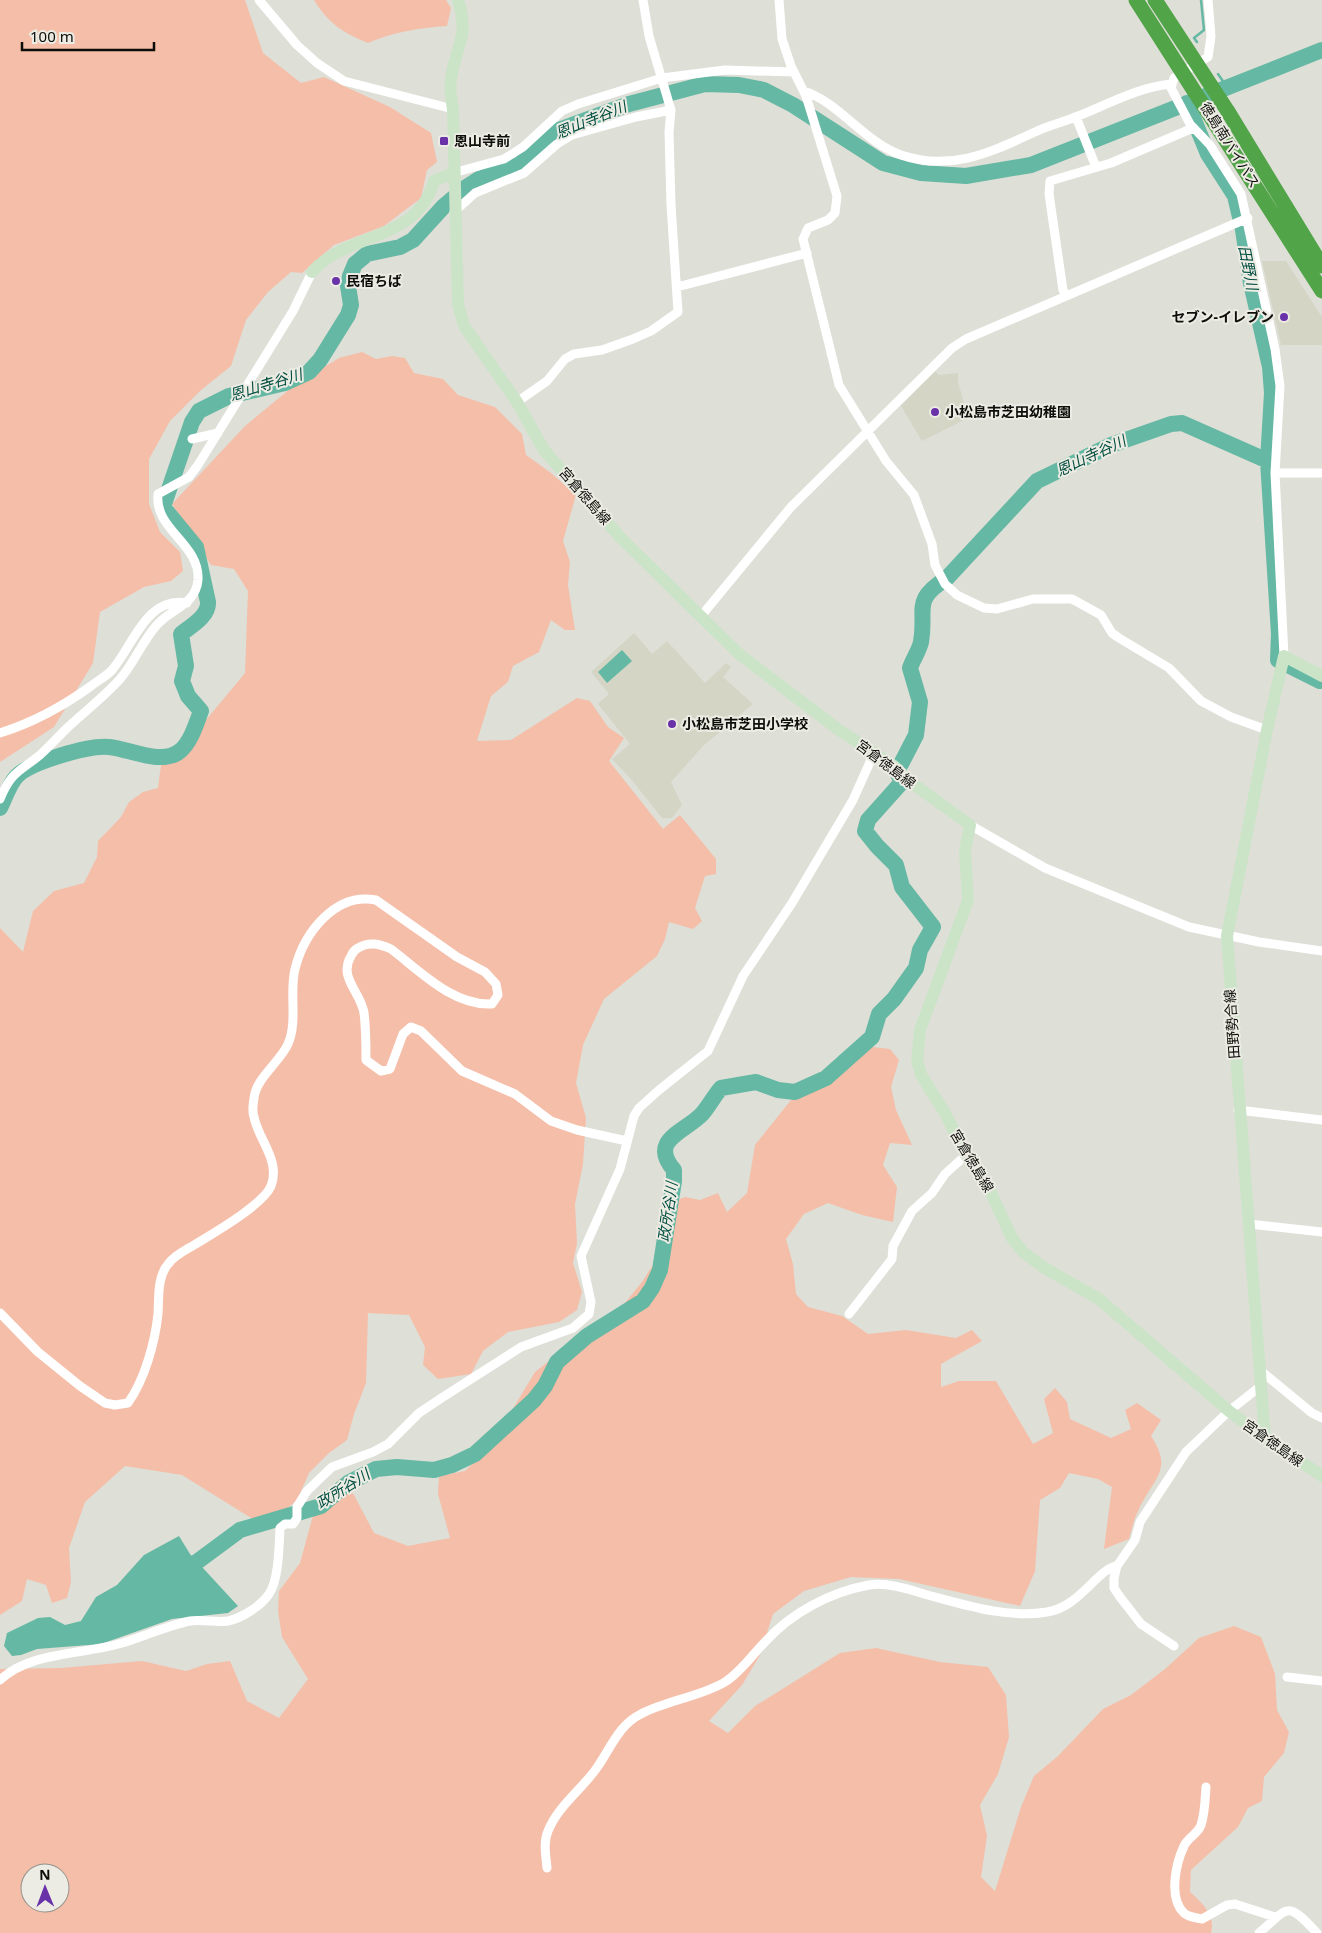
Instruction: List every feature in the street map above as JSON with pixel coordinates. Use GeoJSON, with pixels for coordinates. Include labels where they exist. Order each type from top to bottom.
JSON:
{"type":"FeatureCollection","features":[{"type":"Feature","properties":{"kind":"highway","name":"徳島南バイパス"},"geometry":{"type":"LineString","coordinates":[[1136,0],[1194,75],[1226,110],[1322,266]]}},
{"type":"Feature","properties":{"kind":"highway","name":"徳島南バイパス"},"geometry":{"type":"LineString","coordinates":[[1155,0],[1194,75],[1212,119],[1322,291]]}},
{"type":"Feature","properties":{"kind":"main road","name":"宮倉徳島線"},"geometry":{"type":"LineString","coordinates":[[458,0],[463,22],[462,45],[452,72],[450,89],[460,318],[516,402],[544,450],[620,537],[702,615],[739,654],[801,702],[874,753],[970,825],[964,850],[968,900],[920,1030],[917,1060],[921,1075],[945,1113],[966,1155],[986,1182],[1008,1231],[1023,1252],[1043,1267],[1099,1299],[1229,1411],[1265,1438],[1322,1476]]}},
{"type":"Feature","properties":{"kind":"main road"},"geometry":{"type":"LineString","coordinates":[[312,272],[322,260],[335,252],[353,243],[380,236],[399,226],[418,212],[426,202],[434,181],[453,179]]}},
{"type":"Feature","properties":{"kind":"main road"},"geometry":{"type":"LineString","coordinates":[[1284,656],[1322,676]]}},
{"type":"Feature","properties":{"kind":"main road","name":"田野勢合線"},"geometry":{"type":"LineString","coordinates":[[1265,1438],[1249,1224],[1238,1110],[1227,936],[1267,730],[1284,656]]}},
{"type":"Feature","properties":{"kind":"street"},"geometry":{"type":"LineString","coordinates":[[259,0],[297,45],[318,63],[344,81],[452,109]]}},
{"type":"Feature","properties":{"kind":"street"},"geometry":{"type":"LineString","coordinates":[[516,402],[547,380],[565,359],[574,354],[609,347],[651,330],[678,312],[671,205],[670,107],[649,36],[643,0]]}},
{"type":"Feature","properties":{"kind":"street"},"geometry":{"type":"LineString","coordinates":[[779,0],[782,39],[794,72],[805,93],[837,196],[835,213],[828,220],[808,228],[804,233],[807,254],[836,376],[886,461],[914,495],[929,534],[934,565],[943,581],[957,596],[984,608],[997,609],[1033,599],[1053,597],[1078,601],[1101,615],[1112,633],[1169,668],[1201,701],[1231,717],[1267,730]]}},
{"type":"Feature","properties":{"kind":"street"},"geometry":{"type":"LineString","coordinates":[[1208,0],[1211,49],[1208,57],[1194,75],[1174,78],[1172,89],[1192,126],[1210,145],[1241,194],[1243,220],[1278,367],[1280,386],[1275,473],[1284,656]]}},
{"type":"Feature","properties":{"kind":"street"},"geometry":{"type":"LineString","coordinates":[[453,179],[504,159],[523,147],[562,112],[578,104],[664,82],[725,70],[794,72]]}},
{"type":"Feature","properties":{"kind":"street"},"geometry":{"type":"LineString","coordinates":[[805,93],[815,94],[861,131],[901,155],[931,161],[962,160],[985,155],[1037,131],[1077,120],[1127,96],[1172,89]]}},
{"type":"Feature","properties":{"kind":"street"},"geometry":{"type":"LineString","coordinates":[[454,209],[475,193],[524,173],[557,144],[572,135],[670,107]]}},
{"type":"Feature","properties":{"kind":"street"},"geometry":{"type":"LineString","coordinates":[[1077,120],[1094,164]]}},
{"type":"Feature","properties":{"kind":"street"},"geometry":{"type":"LineString","coordinates":[[1066,295],[1063,290],[1050,194],[1050,181],[1192,126]]}},
{"type":"Feature","properties":{"kind":"street"},"geometry":{"type":"LineString","coordinates":[[702,615],[791,508],[952,348],[966,339],[1066,295],[1243,220]]}},
{"type":"Feature","properties":{"kind":"street"},"geometry":{"type":"LineString","coordinates":[[677,287],[807,254]]}},
{"type":"Feature","properties":{"kind":"street"},"geometry":{"type":"LineString","coordinates":[[0,799],[7,781],[20,768],[40,755],[119,680],[157,624],[195,594],[198,580],[196,566],[190,550],[162,520],[157,506],[158,494],[163,489],[180,484],[189,477],[294,312],[312,272]]}},
{"type":"Feature","properties":{"kind":"street"},"geometry":{"type":"LineString","coordinates":[[192,439],[218,433]]}},
{"type":"Feature","properties":{"kind":"street"},"geometry":{"type":"LineString","coordinates":[[1275,473],[1322,473]]}},
{"type":"Feature","properties":{"kind":"street"},"geometry":{"type":"LineString","coordinates":[[0,733],[28,724],[62,707],[112,670],[135,632],[165,604],[176,601],[186,603]]}},
{"type":"Feature","properties":{"kind":"street"},"geometry":{"type":"LineString","coordinates":[[0,1680],[9,1672],[49,1657],[92,1651],[124,1643],[160,1628],[193,1621],[228,1621],[246,1613],[270,1593],[277,1567],[280,1528],[285,1524],[293,1524],[297,1518],[297,1507],[318,1479],[332,1467],[373,1452],[388,1444],[419,1413],[521,1347],[573,1328],[589,1314],[591,1302],[582,1256],[620,1169],[634,1116],[639,1108],[708,1051],[743,976],[792,903],[853,800],[874,753]]}},
{"type":"Feature","properties":{"kind":"street"},"geometry":{"type":"LineString","coordinates":[[970,825],[1046,868],[1189,928],[1322,951]]}},
{"type":"Feature","properties":{"kind":"street"},"geometry":{"type":"LineString","coordinates":[[0,1313],[38,1352],[80,1386],[105,1403],[115,1405],[128,1402],[135,1392],[152,1343],[163,1272],[169,1262],[226,1225],[260,1199],[271,1187],[273,1178],[272,1163],[254,1117],[254,1096],[258,1086],[290,1038],[295,969],[304,944],[316,925],[341,904],[365,898],[376,900],[431,939],[485,972],[496,984],[498,995],[492,1004],[477,1005],[442,987],[391,949],[381,944],[364,944],[354,950],[346,965],[348,982],[361,1002],[364,1012],[366,1060],[370,1065],[381,1071],[390,1068],[402,1034],[411,1027],[422,1030],[462,1070],[516,1094],[551,1121],[577,1130],[627,1141]]}},
{"type":"Feature","properties":{"kind":"street"},"geometry":{"type":"LineString","coordinates":[[1238,1110],[1322,1120]]}},
{"type":"Feature","properties":{"kind":"street"},"geometry":{"type":"LineString","coordinates":[[849,1314],[892,1260],[893,1246],[912,1211],[932,1193],[945,1174],[966,1155]]}},
{"type":"Feature","properties":{"kind":"street"},"geometry":{"type":"LineString","coordinates":[[1249,1224],[1322,1232]]}},
{"type":"Feature","properties":{"kind":"street"},"geometry":{"type":"LineString","coordinates":[[1261,1371],[1312,1413],[1322,1418]]}},
{"type":"Feature","properties":{"kind":"street"},"geometry":{"type":"LineString","coordinates":[[1174,1646],[1141,1624],[1117,1593],[1114,1588],[1114,1578],[1117,1566],[1135,1540],[1140,1522],[1186,1452],[1229,1411],[1262,1385]]}},
{"type":"Feature","properties":{"kind":"street"},"geometry":{"type":"LineString","coordinates":[[547,1868],[545,1842],[548,1830],[567,1801],[596,1770],[618,1734],[638,1715],[670,1700],[725,1682],[739,1671],[766,1640],[791,1618],[813,1605],[850,1590],[871,1585],[901,1587],[1011,1613],[1047,1612],[1068,1604],[1082,1594],[1109,1567],[1117,1566]]}},
{"type":"Feature","properties":{"kind":"street"},"geometry":{"type":"LineString","coordinates":[[1287,1678],[1322,1681]]}},
{"type":"Feature","properties":{"kind":"street"},"geometry":{"type":"LineString","coordinates":[[1206,1787],[1204,1814],[1200,1828],[1184,1844],[1177,1870],[1175,1896],[1184,1913],[1194,1918],[1202,1919],[1221,1907],[1235,1904],[1275,1917]]}},
{"type":"Feature","properties":{"kind":"street"},"geometry":{"type":"LineString","coordinates":[[1259,1933],[1282,1911],[1299,1914],[1317,1933]]}},
{"type":"Feature","properties":{"kind":"shaded area"},"geometry":{"type":"Polygon","coordinates":[[[0,0],[245,0],[263,53],[301,83],[324,77],[390,107],[431,133],[437,162],[427,170],[421,198],[384,226],[334,245],[302,273],[291,272],[268,292],[246,320],[231,366],[201,390],[170,421],[149,459],[149,504],[160,532],[180,552],[183,571],[171,581],[144,587],[100,612],[93,663],[54,727],[0,762],[0,0]]]}},
{"type":"Feature","properties":{"kind":"shaded area"},"geometry":{"type":"Polygon","coordinates":[[[314,0],[446,0],[451,8],[447,26],[406,31],[368,43],[337,26],[325,15],[314,0]]]}},
{"type":"Feature","properties":{"kind":"shaded area"},"geometry":{"type":"Polygon","coordinates":[[[1262,261],[1286,261],[1322,317],[1322,345],[1281,345],[1262,261]]]}},
{"type":"Feature","properties":{"kind":"shaded area"},"geometry":{"type":"Polygon","coordinates":[[[362,352],[376,359],[392,356],[405,358],[414,373],[443,379],[458,395],[495,407],[522,434],[526,455],[551,473],[576,495],[563,541],[570,562],[568,585],[575,630],[565,630],[551,620],[539,652],[513,666],[508,682],[491,696],[477,741],[511,740],[577,698],[590,701],[608,727],[624,738],[609,761],[663,829],[680,815],[716,859],[716,874],[705,876],[695,908],[702,921],[693,929],[669,922],[665,939],[657,956],[604,999],[583,1045],[576,1083],[586,1118],[583,1164],[575,1204],[577,1243],[573,1263],[582,1292],[577,1310],[559,1322],[508,1332],[483,1351],[471,1374],[438,1379],[423,1365],[425,1347],[409,1315],[368,1313],[366,1383],[354,1414],[347,1440],[329,1453],[309,1473],[297,1500],[283,1512],[256,1521],[182,1475],[125,1466],[85,1502],[69,1548],[71,1582],[67,1598],[52,1603],[46,1585],[27,1579],[22,1601],[0,1615],[0,928],[23,952],[33,911],[54,891],[84,883],[97,857],[98,841],[121,817],[129,802],[143,792],[158,788],[161,765],[187,752],[206,720],[245,673],[248,591],[234,569],[211,565],[172,504],[245,426],[296,384],[339,358],[362,352]]]}},
{"type":"Feature","properties":{"kind":"shaded area","name":"小松島市芝田幼稚園"},"geometry":{"type":"Polygon","coordinates":[[[935,371],[939,375],[958,373],[958,382],[968,418],[922,441],[901,406],[935,371]]]}},
{"type":"Feature","properties":{"kind":"shaded area","name":"小松島市芝田小学校"},"geometry":{"type":"Polygon","coordinates":[[[634,633],[652,654],[667,641],[705,683],[726,663],[731,667],[723,677],[753,704],[703,746],[671,782],[682,805],[672,818],[662,818],[631,779],[612,759],[630,744],[598,704],[609,694],[591,672],[634,633]]]}},
{"type":"Feature","properties":{"kind":"shaded area"},"geometry":{"type":"Polygon","coordinates":[[[622,650],[632,661],[607,683],[598,672],[622,650]]]}},
{"type":"Feature","properties":{"kind":"shaded area"},"geometry":{"type":"Polygon","coordinates":[[[864,1046],[890,1049],[899,1060],[891,1087],[896,1110],[912,1145],[890,1143],[883,1165],[897,1187],[893,1222],[862,1215],[828,1203],[804,1214],[786,1239],[793,1264],[796,1294],[808,1307],[842,1316],[868,1334],[906,1330],[956,1338],[972,1330],[982,1341],[941,1364],[941,1387],[959,1381],[996,1381],[1033,1444],[1053,1433],[1044,1399],[1055,1388],[1067,1402],[1070,1419],[1111,1438],[1131,1429],[1125,1410],[1137,1403],[1161,1420],[1151,1436],[1158,1448],[1161,1466],[1155,1482],[1137,1512],[1129,1539],[1104,1549],[1112,1487],[1098,1479],[1069,1473],[1060,1488],[1040,1500],[1035,1571],[1020,1606],[899,1579],[851,1577],[804,1591],[773,1614],[760,1655],[742,1685],[709,1721],[728,1733],[755,1706],[840,1653],[876,1648],[940,1662],[988,1667],[1006,1695],[1009,1737],[998,1774],[980,1805],[987,1836],[981,1877],[995,1891],[1021,1807],[1034,1776],[1058,1756],[1103,1709],[1131,1695],[1165,1669],[1199,1638],[1234,1626],[1261,1637],[1275,1674],[1277,1710],[1289,1732],[1284,1753],[1264,1777],[1262,1801],[1248,1808],[1238,1827],[1191,1870],[1190,1892],[1210,1915],[1212,1921],[1211,1933],[0,1933],[0,1669],[61,1668],[142,1661],[186,1671],[207,1664],[230,1661],[247,1701],[279,1718],[308,1679],[282,1637],[278,1611],[279,1591],[300,1563],[317,1501],[340,1479],[354,1495],[374,1533],[408,1546],[450,1538],[438,1494],[439,1476],[465,1471],[490,1447],[535,1372],[568,1346],[596,1338],[642,1282],[658,1257],[663,1206],[685,1197],[700,1200],[718,1193],[727,1212],[747,1193],[755,1145],[791,1100],[828,1080],[864,1046]]]}},
{"type":"Feature","properties":{"kind":"shaded area"},"geometry":{"type":"Polygon","coordinates":[[[179,1536],[190,1554],[238,1606],[228,1613],[172,1619],[101,1644],[37,1649],[12,1656],[4,1646],[7,1633],[38,1618],[50,1617],[65,1625],[81,1621],[96,1597],[117,1585],[144,1555],[179,1536]]]}},
{"type":"Feature","properties":{"kind":"waterway"},"geometry":{"type":"LineString","coordinates":[[1197,42],[1194,38],[1204,30],[1201,0]]}},
{"type":"Feature","properties":{"kind":"waterway","name":"恩山寺谷川"},"geometry":{"type":"LineString","coordinates":[[0,808],[16,777],[23,771],[46,760],[100,747],[117,748],[155,757],[164,757],[173,755],[184,747],[193,733],[201,711],[188,696],[182,681],[186,666],[181,634],[203,616],[208,607],[208,602],[196,547],[163,507],[192,422],[199,411],[229,396],[285,383],[309,372],[320,360],[348,315],[351,305],[348,286],[355,264],[367,254],[400,247],[413,240],[444,206],[465,188],[479,179],[520,164],[556,131],[629,104],[705,84],[739,85],[764,90],[793,105],[883,163],[921,173],[966,176],[1031,165],[1322,50]]}},
{"type":"Feature","properties":{"kind":"waterway"},"geometry":{"type":"LineString","coordinates":[[1218,74],[1227,87]]}},
{"type":"Feature","properties":{"kind":"waterway","name":"田野川"},"geometry":{"type":"LineString","coordinates":[[1187,103],[1208,154],[1235,196],[1243,230],[1251,283],[1270,367],[1272,393],[1268,461],[1279,634],[1278,660],[1320,681]]}},
{"type":"Feature","properties":{"kind":"waterway","name":"恩山寺谷川"},"geometry":{"type":"LineString","coordinates":[[901,764],[916,735],[920,702],[910,668],[921,642],[925,599],[1037,481],[1111,445],[1171,424],[1182,423],[1268,461]]}},
{"type":"Feature","properties":{"kind":"waterway","name":"政所谷川"},"geometry":{"type":"LineString","coordinates":[[190,1567],[240,1530],[321,1506],[348,1483],[376,1469],[397,1467],[434,1470],[452,1465],[475,1454],[534,1400],[545,1386],[557,1362],[587,1336],[643,1301],[652,1288],[660,1270],[674,1181],[674,1170],[667,1160],[665,1151],[667,1144],[702,1114],[721,1088],[756,1082],[778,1090],[795,1092],[826,1078],[872,1037],[879,1014],[894,999],[916,968],[920,950],[933,927],[902,887],[896,865],[865,831],[868,820],[902,782],[898,774]]}},
{"type":"Feature","properties":{"kind":"place","name":"恩山寺前"},"geometry":{"type":"Point","coordinates":[444,141]}},
{"type":"Feature","properties":{"kind":"place","name":"民宿ちば"},"geometry":{"type":"Point","coordinates":[336,281]}},
{"type":"Feature","properties":{"kind":"place","name":"セブン-イレブン"},"geometry":{"type":"Point","coordinates":[1284,317]}},
{"type":"Feature","properties":{"kind":"place","name":"小松島市芝田幼稚園"},"geometry":{"type":"Point","coordinates":[935,412]}},
{"type":"Feature","properties":{"kind":"place","name":"小松島市芝田小学校"},"geometry":{"type":"Point","coordinates":[672,724]}}]}
